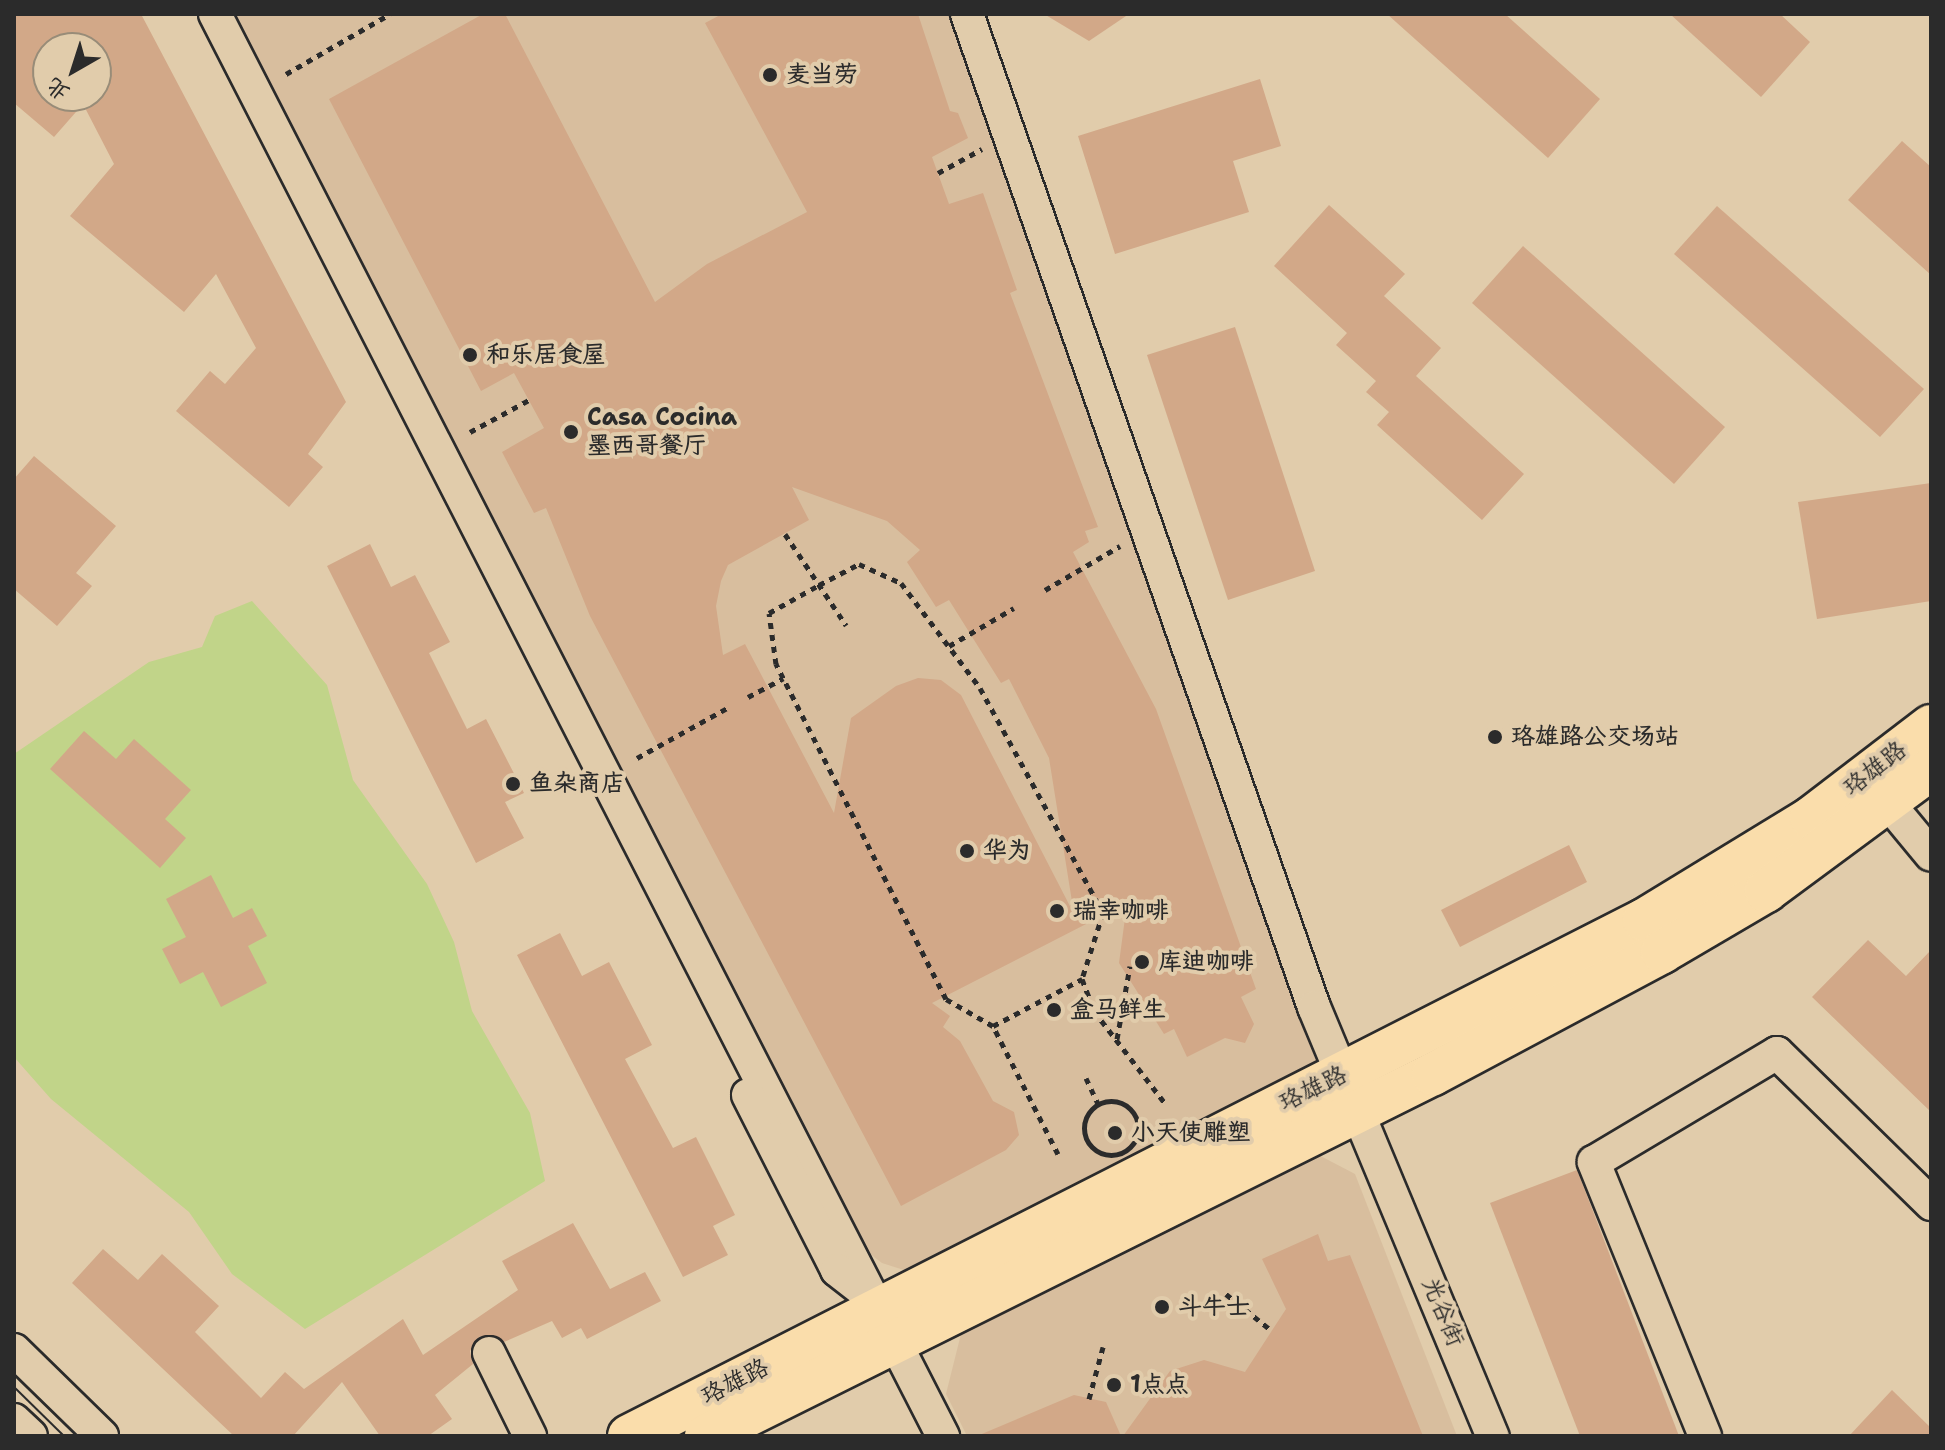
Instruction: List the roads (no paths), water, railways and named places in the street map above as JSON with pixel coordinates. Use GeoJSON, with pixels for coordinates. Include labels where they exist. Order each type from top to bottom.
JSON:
{"type":"FeatureCollection","features":[{"type":"Feature","properties":{"kind":"main road","name":"珞雄路"},"geometry":{"type":"LineString","coordinates":[[1877,789],[1931,726]]}},
{"type":"Feature","properties":{"kind":"main road","name":"珞雄路"},"geometry":{"type":"LineString","coordinates":[[629,1436],[890,1323],[1356,1089],[1877,789],[1931,769]]}},
{"type":"Feature","properties":{"kind":"main road","name":"珞雄路"},"geometry":{"type":"LineString","coordinates":[[706,1436],[890,1323]]}},
{"type":"Feature","properties":{"kind":"street"},"geometry":{"type":"LineString","coordinates":[[193,14],[837,1270],[890,1323]]}},
{"type":"Feature","properties":{"kind":"street"},"geometry":{"type":"LineString","coordinates":[[215,14],[890,1323],[943,1436]]}},
{"type":"Feature","properties":{"kind":"street"},"geometry":{"type":"LineString","coordinates":[[967,14],[1314,1007],[1356,1089]]}},
{"type":"Feature","properties":{"kind":"street"},"geometry":{"type":"LineString","coordinates":[[988,14],[1356,1089]]}},
{"type":"Feature","properties":{"kind":"street"},"geometry":{"type":"LineString","coordinates":[[1877,789],[1931,855]]}},
{"type":"Feature","properties":{"kind":"street"},"geometry":{"type":"LineString","coordinates":[[1705,1436],[1594,1162],[1777,1053],[1931,1204]]}},
{"type":"Feature","properties":{"kind":"street","name":"光谷街"},"geometry":{"type":"LineString","coordinates":[[1356,1089],[1493,1436]]}},
{"type":"Feature","properties":{"kind":"street"},"geometry":{"type":"LineString","coordinates":[[14,1350],[102,1436]]}},
{"type":"Feature","properties":{"kind":"street"},"geometry":{"type":"LineString","coordinates":[[489,1353],[530,1436]]}},
{"type":"Feature","properties":{"kind":"street"},"geometry":{"type":"LineString","coordinates":[[14,1420],[31,1436]]}},
{"type":"Feature","properties":{"kind":"tram line"},"geometry":{"type":"LineString","coordinates":[[14,1387],[64,1436]]}},
{"type":"Feature","properties":{"kind":"place","name":"麦当劳"},"geometry":{"type":"Point","coordinates":[770,75]}},
{"type":"Feature","properties":{"kind":"place","name":"和乐居食屋"},"geometry":{"type":"Point","coordinates":[470,355]}},
{"type":"Feature","properties":{"kind":"place","name":"Casa Cocina 墨西哥餐厅"},"geometry":{"type":"Point","coordinates":[571,432]}},
{"type":"Feature","properties":{"kind":"place","name":"珞雄路公交场站"},"geometry":{"type":"Point","coordinates":[1495,737]}},
{"type":"Feature","properties":{"kind":"place","name":"鱼杂商店"},"geometry":{"type":"Point","coordinates":[513,784]}},
{"type":"Feature","properties":{"kind":"place","name":"华为"},"geometry":{"type":"Point","coordinates":[967,851]}},
{"type":"Feature","properties":{"kind":"place","name":"瑞幸咖啡"},"geometry":{"type":"Point","coordinates":[1057,911]}},
{"type":"Feature","properties":{"kind":"place","name":"库迪咖啡"},"geometry":{"type":"Point","coordinates":[1142,962]}},
{"type":"Feature","properties":{"kind":"place","name":"盒马鲜生"},"geometry":{"type":"Point","coordinates":[1054,1010]}},
{"type":"Feature","properties":{"kind":"place","name":"小天使雕塑"},"geometry":{"type":"Point","coordinates":[1115,1133]}},
{"type":"Feature","properties":{"kind":"place","name":"斗牛士"},"geometry":{"type":"Point","coordinates":[1162,1307]}},
{"type":"Feature","properties":{"kind":"place","name":"1点点"},"geometry":{"type":"Point","coordinates":[1114,1385]}}]}
